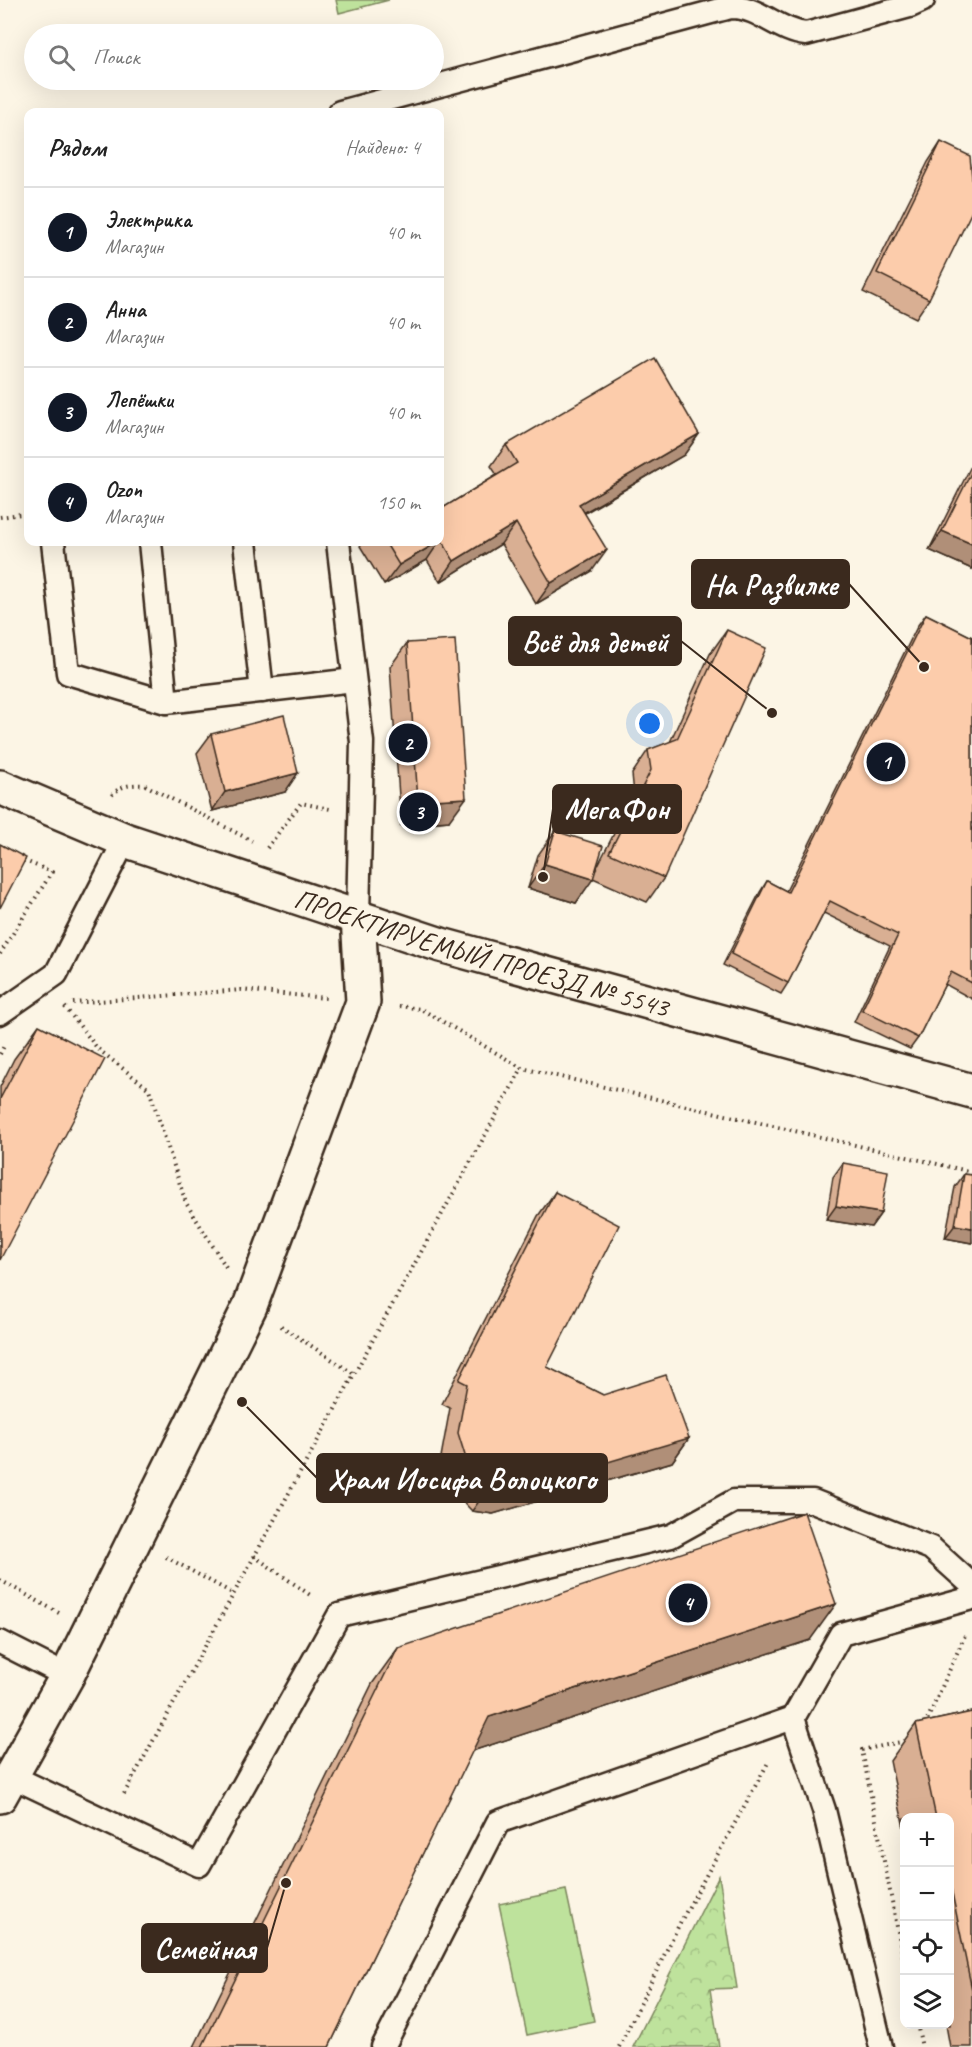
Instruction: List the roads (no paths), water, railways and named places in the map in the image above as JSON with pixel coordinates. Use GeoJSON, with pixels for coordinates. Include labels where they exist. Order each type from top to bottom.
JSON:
{"type":"FeatureCollection","features":[{"type":"Feature","properties":{"kind":"street","name":"ПРОЕКТИРУЕМЫЙ ПРОЕЗД № 5543"},"geometry":{"type":"LineString","coordinates":[[0,787],[125,840],[441,945],[972,1091]]}},
{"type":"Feature","properties":{"kind":"street"},"geometry":{"type":"LineString","coordinates":[[5,1786],[67,1676],[250,1306],[363,1002],[358,917]]}},
{"type":"Feature","properties":{"kind":"lane"},"geometry":{"type":"LineString","coordinates":[[444,84],[734,7],[748,10],[793,33],[806,34],[910,6],[923,0]]}},
{"type":"Feature","properties":{"kind":"lane"},"geometry":{"type":"LineString","coordinates":[[355,108],[422,90]]}},
{"type":"Feature","properties":{"kind":"lane"},"geometry":{"type":"LineString","coordinates":[[53,546],[68,673],[166,702],[354,680]]}},
{"type":"Feature","properties":{"kind":"lane"},"geometry":{"type":"LineString","coordinates":[[150,546],[166,702]]}},
{"type":"Feature","properties":{"kind":"lane"},"geometry":{"type":"LineString","coordinates":[[245,546],[262,690]]}},
{"type":"Feature","properties":{"kind":"lane"},"geometry":{"type":"LineString","coordinates":[[338,546],[362,742],[358,917]]}},
{"type":"Feature","properties":{"kind":"lane"},"geometry":{"type":"LineString","coordinates":[[0,1013],[56,974],[125,840]]}},
{"type":"Feature","properties":{"kind":"lane"},"geometry":{"type":"LineString","coordinates":[[5,1786],[199,1864],[339,1615],[671,1536],[734,1501],[813,1501],[931,1548],[972,1585]]}},
{"type":"Feature","properties":{"kind":"lane"},"geometry":{"type":"LineString","coordinates":[[383,2047],[498,1822],[793,1718],[841,1634],[972,1598]]}},
{"type":"Feature","properties":{"kind":"lane"},"geometry":{"type":"LineString","coordinates":[[0,1642],[67,1676]]}},
{"type":"Feature","properties":{"kind":"lane"},"geometry":{"type":"LineString","coordinates":[[793,1718],[824,1810],[881,2047]]}},
{"type":"Feature","properties":{"kind":"place","name":"На Развилке"},"geometry":{"type":"Point","coordinates":[924,667]}},
{"type":"Feature","properties":{"kind":"place","name":"Всё для детей"},"geometry":{"type":"Point","coordinates":[772,713]}},
{"type":"Feature","properties":{"kind":"place","name":"Анна"},"geometry":{"type":"Point","coordinates":[408,743]}},
{"type":"Feature","properties":{"kind":"place","name":"Электрика"},"geometry":{"type":"Point","coordinates":[886,762]}},
{"type":"Feature","properties":{"kind":"place","name":"Лепёшки"},"geometry":{"type":"Point","coordinates":[419,812]}},
{"type":"Feature","properties":{"kind":"place","name":"МегаФон"},"geometry":{"type":"Point","coordinates":[543,877]}},
{"type":"Feature","properties":{"kind":"place","name":"Храм Иосифа Волоцкого"},"geometry":{"type":"Point","coordinates":[242,1402]}},
{"type":"Feature","properties":{"kind":"place","name":"Ozon"},"geometry":{"type":"Point","coordinates":[688,1603]}},
{"type":"Feature","properties":{"kind":"place","name":"Семейная"},"geometry":{"type":"Point","coordinates":[286,1883]}}]}
